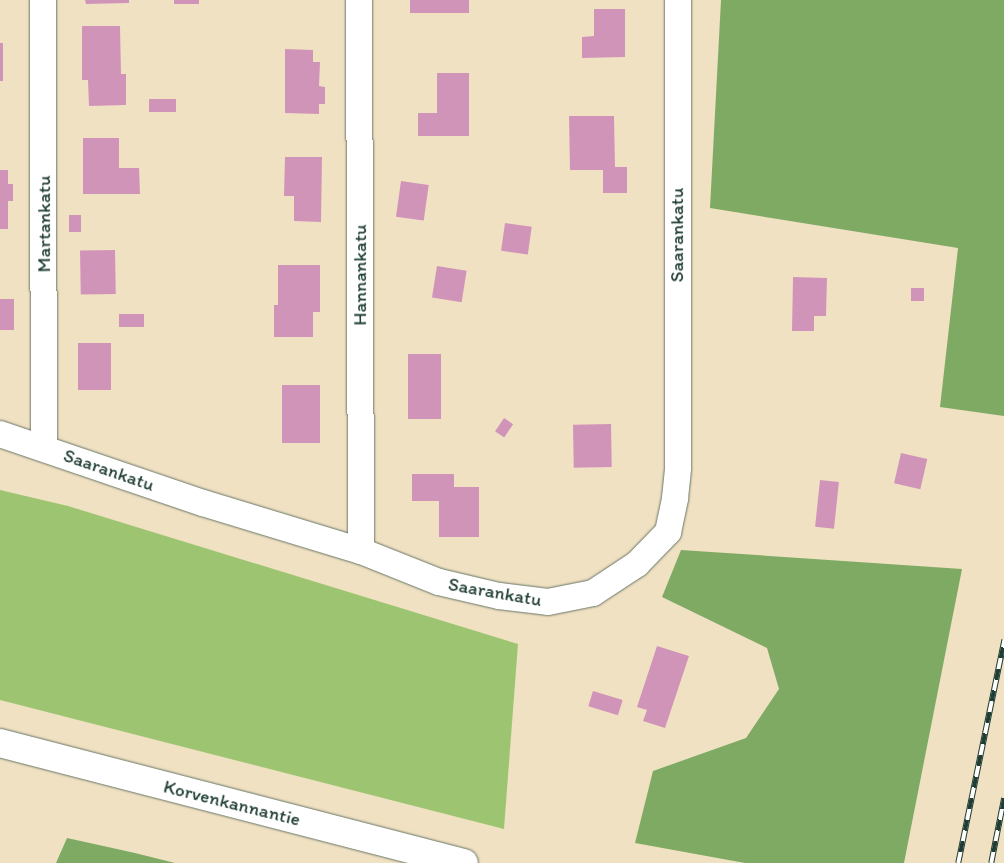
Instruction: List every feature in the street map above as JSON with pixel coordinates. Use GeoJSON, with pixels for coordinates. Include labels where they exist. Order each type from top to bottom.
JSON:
{"type":"FeatureCollection","features":[{"type":"Feature","properties":{"kind":"main road","name":"Korvenkannantie"},"geometry":{"type":"LineString","coordinates":[[0,743],[464,863]]}},
{"type":"Feature","properties":{"kind":"street","name":"Martankatu"},"geometry":{"type":"LineString","coordinates":[[43,0],[44,448]]}},
{"type":"Feature","properties":{"kind":"street","name":"Hannankatu"},"geometry":{"type":"LineString","coordinates":[[359,0],[361,551]]}},
{"type":"Feature","properties":{"kind":"street","name":"Saarankatu"},"geometry":{"type":"LineString","coordinates":[[0,434],[202,503],[361,551],[439,582],[499,596],[548,602],[593,594],[637,564],[668,532],[675,498],[678,468],[678,0]]}},
{"type":"Feature","properties":{"kind":"green space"},"geometry":{"type":"Polygon","coordinates":[[[721,0],[1004,0],[1004,416],[940,407],[958,248],[710,208],[721,0]]]}},
{"type":"Feature","properties":{"kind":"green space"},"geometry":{"type":"Polygon","coordinates":[[[0,490],[68,506],[518,644],[504,829],[0,700],[0,490]]]}},
{"type":"Feature","properties":{"kind":"green space"},"geometry":{"type":"Polygon","coordinates":[[[681,550],[962,569],[904,863],[745,863],[635,843],[653,771],[746,738],[779,689],[767,648],[662,597],[681,550]]]}},
{"type":"Feature","properties":{"kind":"green space"},"geometry":{"type":"Polygon","coordinates":[[[67,838],[135,853],[175,863],[56,863],[67,838]]]}},
{"type":"Feature","properties":{"kind":"building"},"geometry":{"type":"Polygon","coordinates":[[[85,0],[129,0],[129,3],[86,4],[85,0]]]}},
{"type":"Feature","properties":{"kind":"building"},"geometry":{"type":"Polygon","coordinates":[[[174,0],[199,0],[199,4],[174,4],[174,0]]]}},
{"type":"Feature","properties":{"kind":"building"},"geometry":{"type":"Polygon","coordinates":[[[410,0],[469,0],[469,13],[410,13],[410,0]]]}},
{"type":"Feature","properties":{"kind":"building"},"geometry":{"type":"Polygon","coordinates":[[[594,9],[625,9],[625,57],[582,58],[582,37],[594,36],[594,9]]]}},
{"type":"Feature","properties":{"kind":"building"},"geometry":{"type":"Polygon","coordinates":[[[82,26],[120,26],[121,74],[126,74],[126,105],[89,106],[88,80],[82,80],[82,26]]]}},
{"type":"Feature","properties":{"kind":"building"},"geometry":{"type":"Polygon","coordinates":[[[0,43],[3,43],[3,81],[0,81],[0,43]]]}},
{"type":"Feature","properties":{"kind":"building"},"geometry":{"type":"Polygon","coordinates":[[[285,49],[313,50],[313,62],[320,62],[319,86],[325,87],[325,104],[319,104],[319,114],[285,113],[285,49]]]}},
{"type":"Feature","properties":{"kind":"building"},"geometry":{"type":"Polygon","coordinates":[[[437,73],[469,73],[469,136],[418,136],[418,113],[437,113],[437,73]]]}},
{"type":"Feature","properties":{"kind":"building"},"geometry":{"type":"Polygon","coordinates":[[[149,99],[176,99],[176,112],[149,112],[149,99]]]}},
{"type":"Feature","properties":{"kind":"building"},"geometry":{"type":"Polygon","coordinates":[[[569,116],[614,116],[615,167],[627,167],[627,193],[603,193],[603,170],[570,170],[569,116]]]}},
{"type":"Feature","properties":{"kind":"building"},"geometry":{"type":"Polygon","coordinates":[[[83,138],[119,138],[119,168],[139,168],[140,194],[83,194],[83,138]]]}},
{"type":"Feature","properties":{"kind":"building"},"geometry":{"type":"Polygon","coordinates":[[[285,157],[322,157],[321,222],[294,221],[294,196],[284,196],[285,157]]]}},
{"type":"Feature","properties":{"kind":"building"},"geometry":{"type":"Polygon","coordinates":[[[0,170],[8,170],[8,184],[13,184],[13,201],[8,201],[8,229],[0,229],[0,170]]]}},
{"type":"Feature","properties":{"kind":"building"},"geometry":{"type":"Polygon","coordinates":[[[401,181],[429,185],[424,221],[396,217],[401,181]]]}},
{"type":"Feature","properties":{"kind":"building"},"geometry":{"type":"Polygon","coordinates":[[[69,215],[81,215],[81,232],[69,232],[69,215]]]}},
{"type":"Feature","properties":{"kind":"building"},"geometry":{"type":"Polygon","coordinates":[[[505,223],[532,227],[528,254],[501,251],[505,223]]]}},
{"type":"Feature","properties":{"kind":"building"},"geometry":{"type":"Polygon","coordinates":[[[115,250],[116,294],[81,295],[80,251],[115,250]]]}},
{"type":"Feature","properties":{"kind":"building"},"geometry":{"type":"Polygon","coordinates":[[[278,265],[320,265],[320,312],[313,312],[313,337],[274,337],[274,305],[278,305],[278,265]]]}},
{"type":"Feature","properties":{"kind":"building"},"geometry":{"type":"Polygon","coordinates":[[[437,266],[467,271],[462,302],[432,298],[437,266]]]}},
{"type":"Feature","properties":{"kind":"building"},"geometry":{"type":"Polygon","coordinates":[[[793,277],[827,278],[826,316],[814,316],[814,331],[792,331],[793,277]]]}},
{"type":"Feature","properties":{"kind":"building"},"geometry":{"type":"Polygon","coordinates":[[[911,288],[924,288],[924,301],[911,301],[911,288]]]}},
{"type":"Feature","properties":{"kind":"building"},"geometry":{"type":"Polygon","coordinates":[[[0,299],[14,299],[14,330],[0,330],[0,299]]]}},
{"type":"Feature","properties":{"kind":"building"},"geometry":{"type":"Polygon","coordinates":[[[119,314],[144,314],[144,327],[119,327],[119,314]]]}},
{"type":"Feature","properties":{"kind":"building"},"geometry":{"type":"Polygon","coordinates":[[[78,343],[111,343],[111,390],[78,390],[78,343]]]}},
{"type":"Feature","properties":{"kind":"building"},"geometry":{"type":"Polygon","coordinates":[[[408,354],[441,354],[441,419],[408,419],[408,354]]]}},
{"type":"Feature","properties":{"kind":"building"},"geometry":{"type":"Polygon","coordinates":[[[282,385],[320,385],[320,443],[282,443],[282,385]]]}},
{"type":"Feature","properties":{"kind":"building"},"geometry":{"type":"Polygon","coordinates":[[[504,418],[513,424],[504,437],[495,431],[504,418]]]}},
{"type":"Feature","properties":{"kind":"building"},"geometry":{"type":"Polygon","coordinates":[[[611,424],[612,467],[574,468],[573,425],[611,424]]]}},
{"type":"Feature","properties":{"kind":"building"},"geometry":{"type":"Polygon","coordinates":[[[901,453],[927,459],[920,489],[894,483],[901,453]]]}},
{"type":"Feature","properties":{"kind":"building"},"geometry":{"type":"Polygon","coordinates":[[[412,474],[454,474],[454,487],[479,487],[479,537],[439,537],[439,501],[412,501],[412,474]]]}},
{"type":"Feature","properties":{"kind":"building"},"geometry":{"type":"Polygon","coordinates":[[[820,480],[839,482],[834,529],[815,527],[820,480]]]}},
{"type":"Feature","properties":{"kind":"building"},"geometry":{"type":"Polygon","coordinates":[[[657,646],[689,656],[665,728],[643,721],[647,710],[637,707],[657,646]]]}},
{"type":"Feature","properties":{"kind":"building"},"geometry":{"type":"Polygon","coordinates":[[[593,691],[623,700],[618,715],[588,706],[593,691]]]}},
{"type":"Feature","properties":{"kind":"railway"},"geometry":{"type":"LineString","coordinates":[[958,863],[1004,640]]}},
{"type":"Feature","properties":{"kind":"railway"},"geometry":{"type":"LineString","coordinates":[[991,863],[1004,798]]}}]}
